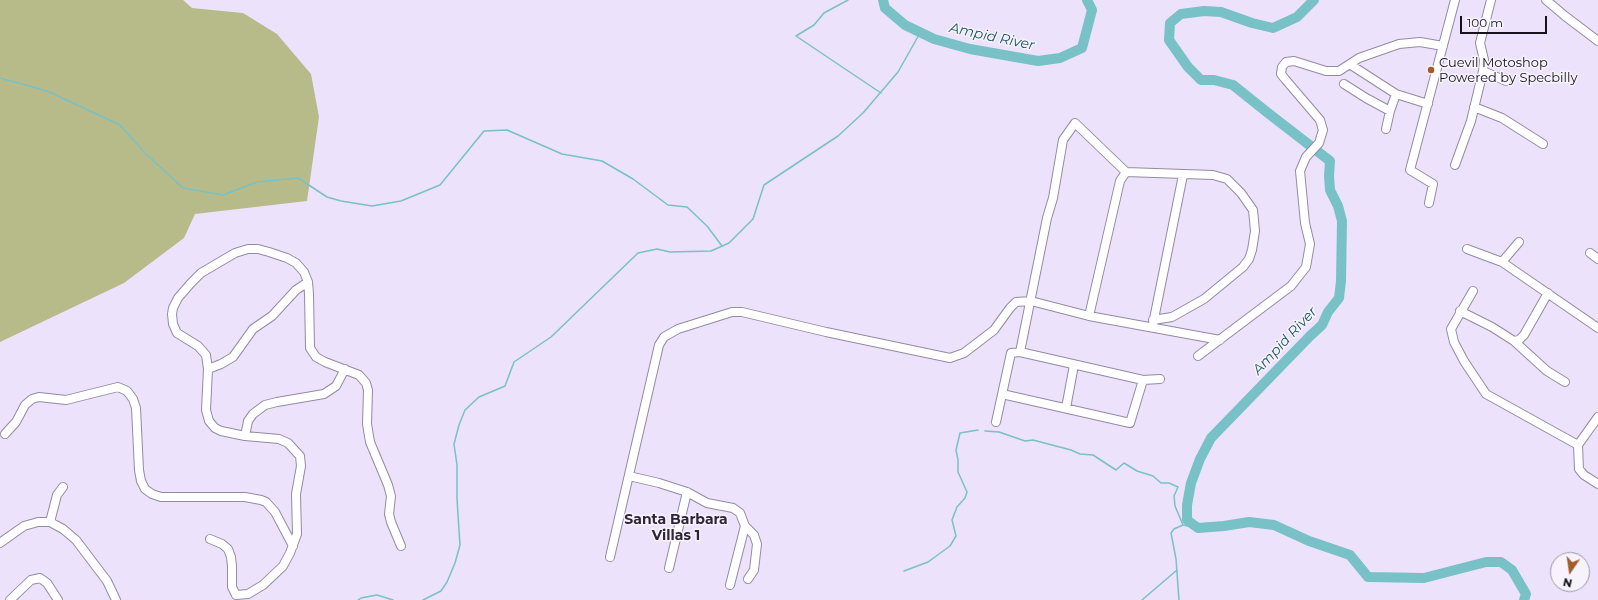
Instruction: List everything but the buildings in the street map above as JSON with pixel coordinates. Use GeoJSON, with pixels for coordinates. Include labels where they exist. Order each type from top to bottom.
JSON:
{"type":"FeatureCollection","features":[{"type":"Feature","properties":{"kind":"street"},"geometry":{"type":"LineString","coordinates":[[1429,203],[1433,184],[1410,170],[1455,0]]}},
{"type":"Feature","properties":{"kind":"street"},"geometry":{"type":"LineString","coordinates":[[1455,165],[1471,121],[1483,71],[1484,60],[1480,43],[1491,0]]}},
{"type":"Feature","properties":{"kind":"street"},"geometry":{"type":"LineString","coordinates":[[1546,0],[1598,41]]}},
{"type":"Feature","properties":{"kind":"street"},"geometry":{"type":"LineString","coordinates":[[1198,356],[1291,286],[1306,267],[1310,244],[1305,223],[1300,171],[1306,157],[1322,136],[1323,130],[1320,120],[1281,74],[1282,67],[1286,62],[1294,61],[1326,71],[1339,71],[1351,65],[1359,58],[1398,44],[1420,42],[1443,46]]}},
{"type":"Feature","properties":{"kind":"street"},"geometry":{"type":"LineString","coordinates":[[1351,65],[1396,94],[1428,104]]}},
{"type":"Feature","properties":{"kind":"street"},"geometry":{"type":"LineString","coordinates":[[1483,71],[1506,81]]}},
{"type":"Feature","properties":{"kind":"street"},"geometry":{"type":"LineString","coordinates":[[1344,84],[1390,111]]}},
{"type":"Feature","properties":{"kind":"street"},"geometry":{"type":"LineString","coordinates":[[1386,129],[1396,94]]}},
{"type":"Feature","properties":{"kind":"street"},"geometry":{"type":"LineString","coordinates":[[1474,107],[1502,118],[1543,144]]}},
{"type":"Feature","properties":{"kind":"street"},"geometry":{"type":"LineString","coordinates":[[1020,352],[1047,218],[1053,198],[1063,140],[1075,123],[1126,172],[1213,175],[1227,179],[1241,193],[1253,210],[1255,231],[1252,250],[1249,259],[1243,267],[1204,299],[1172,317],[1153,324]]}},
{"type":"Feature","properties":{"kind":"street"},"geometry":{"type":"LineString","coordinates":[[1090,316],[1120,181],[1126,172]]}},
{"type":"Feature","properties":{"kind":"street"},"geometry":{"type":"LineString","coordinates":[[1153,324],[1182,175]]}},
{"type":"Feature","properties":{"kind":"street"},"geometry":{"type":"LineString","coordinates":[[1502,262],[1518,242]]}},
{"type":"Feature","properties":{"kind":"street"},"geometry":{"type":"LineString","coordinates":[[210,539],[222,544],[228,549],[231,557],[232,587],[235,597],[248,594],[272,577],[283,566],[290,554],[297,534],[296,494],[301,466],[300,456],[288,442],[279,439],[245,436],[221,431],[215,428],[209,421],[206,404],[208,368],[206,355],[198,346],[178,333],[173,324],[173,308],[178,298],[201,273],[235,253],[258,249],[287,258],[296,263],[304,272],[308,282],[310,348],[316,357],[359,375],[366,383],[368,390],[367,424],[370,442],[388,485],[391,496],[389,514],[401,546]]}},
{"type":"Feature","properties":{"kind":"street"},"geometry":{"type":"LineString","coordinates":[[1467,249],[1502,262],[1598,328]]}},
{"type":"Feature","properties":{"kind":"street"},"geometry":{"type":"LineString","coordinates":[[1590,254],[1598,259]]}},
{"type":"Feature","properties":{"kind":"street"},"geometry":{"type":"LineString","coordinates":[[208,368],[221,364],[233,357],[253,329],[272,316],[296,290],[308,282]]}},
{"type":"Feature","properties":{"kind":"street"},"geometry":{"type":"LineString","coordinates":[[1473,291],[1460,311],[1451,329],[1454,342],[1464,361],[1486,394],[1578,446]]}},
{"type":"Feature","properties":{"kind":"street"},"geometry":{"type":"LineString","coordinates":[[1514,341],[1519,340],[1524,335],[1548,293]]}},
{"type":"Feature","properties":{"kind":"street"},"geometry":{"type":"LineString","coordinates":[[610,557],[659,345],[664,337],[678,329],[732,312],[742,312],[834,334],[950,358],[964,353],[994,330],[1016,302],[1031,301],[1090,316],[1153,324],[1220,340]]}},
{"type":"Feature","properties":{"kind":"street"},"geometry":{"type":"LineString","coordinates":[[1460,311],[1492,327],[1514,341],[1547,371],[1565,382]]}},
{"type":"Feature","properties":{"kind":"street"},"geometry":{"type":"LineString","coordinates":[[996,422],[1011,353],[1020,352],[1143,380],[1160,379]]}},
{"type":"Feature","properties":{"kind":"street"},"geometry":{"type":"LineString","coordinates":[[1066,408],[1074,365]]}},
{"type":"Feature","properties":{"kind":"street"},"geometry":{"type":"LineString","coordinates":[[245,436],[248,421],[253,414],[265,405],[324,394],[336,386],[345,369]]}},
{"type":"Feature","properties":{"kind":"street"},"geometry":{"type":"LineString","coordinates":[[1002,394],[1130,423],[1143,380]]}},
{"type":"Feature","properties":{"kind":"street"},"geometry":{"type":"LineString","coordinates":[[5,434],[16,422],[25,405],[32,399],[39,397],[66,400],[118,387],[127,392],[134,399],[136,408],[139,470],[141,481],[145,489],[152,494],[161,497],[245,497],[261,500],[266,502],[275,512],[293,546]]}},
{"type":"Feature","properties":{"kind":"street"},"geometry":{"type":"LineString","coordinates":[[1598,417],[1578,446],[1579,469],[1584,475],[1598,484]]}},
{"type":"Feature","properties":{"kind":"street"},"geometry":{"type":"LineString","coordinates":[[629,476],[659,483],[687,492],[707,503],[733,508],[740,513],[745,526],[754,534],[757,544],[754,570],[748,579]]}},
{"type":"Feature","properties":{"kind":"street"},"geometry":{"type":"LineString","coordinates":[[50,522],[57,495],[63,486]]}},
{"type":"Feature","properties":{"kind":"street"},"geometry":{"type":"LineString","coordinates":[[669,568],[687,492]]}},
{"type":"Feature","properties":{"kind":"street"},"geometry":{"type":"LineString","coordinates":[[0,543],[24,526],[38,522],[50,522],[63,529],[76,540],[107,581],[116,600]]}},
{"type":"Feature","properties":{"kind":"street"},"geometry":{"type":"LineString","coordinates":[[730,585],[745,526]]}},
{"type":"Feature","properties":{"kind":"street"},"geometry":{"type":"LineString","coordinates":[[10,600],[31,580],[40,578],[47,583],[58,600]]}},
{"type":"Feature","properties":{"kind":"green space"},"geometry":{"type":"Polygon","coordinates":[[[0,0],[183,0],[192,8],[243,13],[277,34],[311,74],[319,117],[307,201],[195,214],[184,238],[124,283],[0,342],[0,0]]]}},
{"type":"Feature","properties":{"kind":"waterway"},"geometry":{"type":"LineString","coordinates":[[848,0],[824,13],[814,25],[796,36],[881,93]]}},
{"type":"Feature","properties":{"kind":"waterway","name":"Ampid River"},"geometry":{"type":"LineString","coordinates":[[883,0],[885,8],[905,25],[934,39],[970,49],[1038,61],[1060,58],[1082,48],[1092,10],[1087,0]]}},
{"type":"Feature","properties":{"kind":"waterway","name":"Ampid River"},"geometry":{"type":"LineString","coordinates":[[1314,0],[1297,17],[1273,28],[1252,23],[1221,12],[1204,11],[1181,14],[1170,23],[1169,40],[1188,67],[1201,80],[1214,80],[1233,85],[1330,161],[1330,190],[1338,206],[1342,221],[1341,281],[1339,298],[1328,312],[1322,325],[1211,438],[1200,459],[1191,483],[1187,505],[1187,520],[1198,528],[1249,522],[1274,525],[1309,541],[1350,555],[1368,577],[1424,578],[1486,562],[1501,562],[1512,570],[1526,594],[1524,600]]}},
{"type":"Feature","properties":{"kind":"waterway"},"geometry":{"type":"LineString","coordinates":[[423,600],[441,591],[447,582],[455,563],[460,545],[457,499],[457,465],[454,444],[465,410],[479,397],[505,386],[514,362],[551,337],[638,253],[657,249],[670,252],[711,251],[729,243],[753,219],[764,185],[838,136],[863,113],[898,72],[920,33]]}},
{"type":"Feature","properties":{"kind":"waterway"},"geometry":{"type":"LineString","coordinates":[[0,78],[47,91],[120,125],[145,153],[183,188],[223,195],[257,182],[298,178],[327,197],[341,201],[372,206],[401,201],[440,185],[484,131],[507,130],[562,154],[602,161],[633,179],[668,205],[687,207],[707,226],[722,246]]}},
{"type":"Feature","properties":{"kind":"waterway"},"geometry":{"type":"LineString","coordinates":[[904,571],[928,562],[950,546],[956,536],[952,520],[957,507],[965,498],[967,492],[958,472],[956,450],[960,433],[978,430]]}},
{"type":"Feature","properties":{"kind":"waterway"},"geometry":{"type":"LineString","coordinates":[[985,431],[999,432],[1025,441],[1033,440],[1071,450],[1080,454],[1093,455],[1116,470],[1124,463],[1137,471],[1153,476],[1161,483],[1169,483],[1178,487],[1174,496],[1175,506],[1183,525],[1198,528]]}},
{"type":"Feature","properties":{"kind":"waterway"},"geometry":{"type":"LineString","coordinates":[[1179,600],[1176,559],[1171,533],[1174,529],[1183,525]]}},
{"type":"Feature","properties":{"kind":"waterway"},"geometry":{"type":"LineString","coordinates":[[1142,600],[1177,570]]}},
{"type":"Feature","properties":{"kind":"waterway"},"geometry":{"type":"LineString","coordinates":[[358,600],[377,595],[393,600]]}},
{"type":"Feature","properties":{"kind":"place","name":"Cuevil Motoshop Powered by Specbilly"},"geometry":{"type":"Point","coordinates":[1431,70]}},
{"type":"Feature","properties":{"kind":"district","name":"Santa Barbara Villas 1"},"geometry":{"type":"Point","coordinates":[676,528]}}]}
